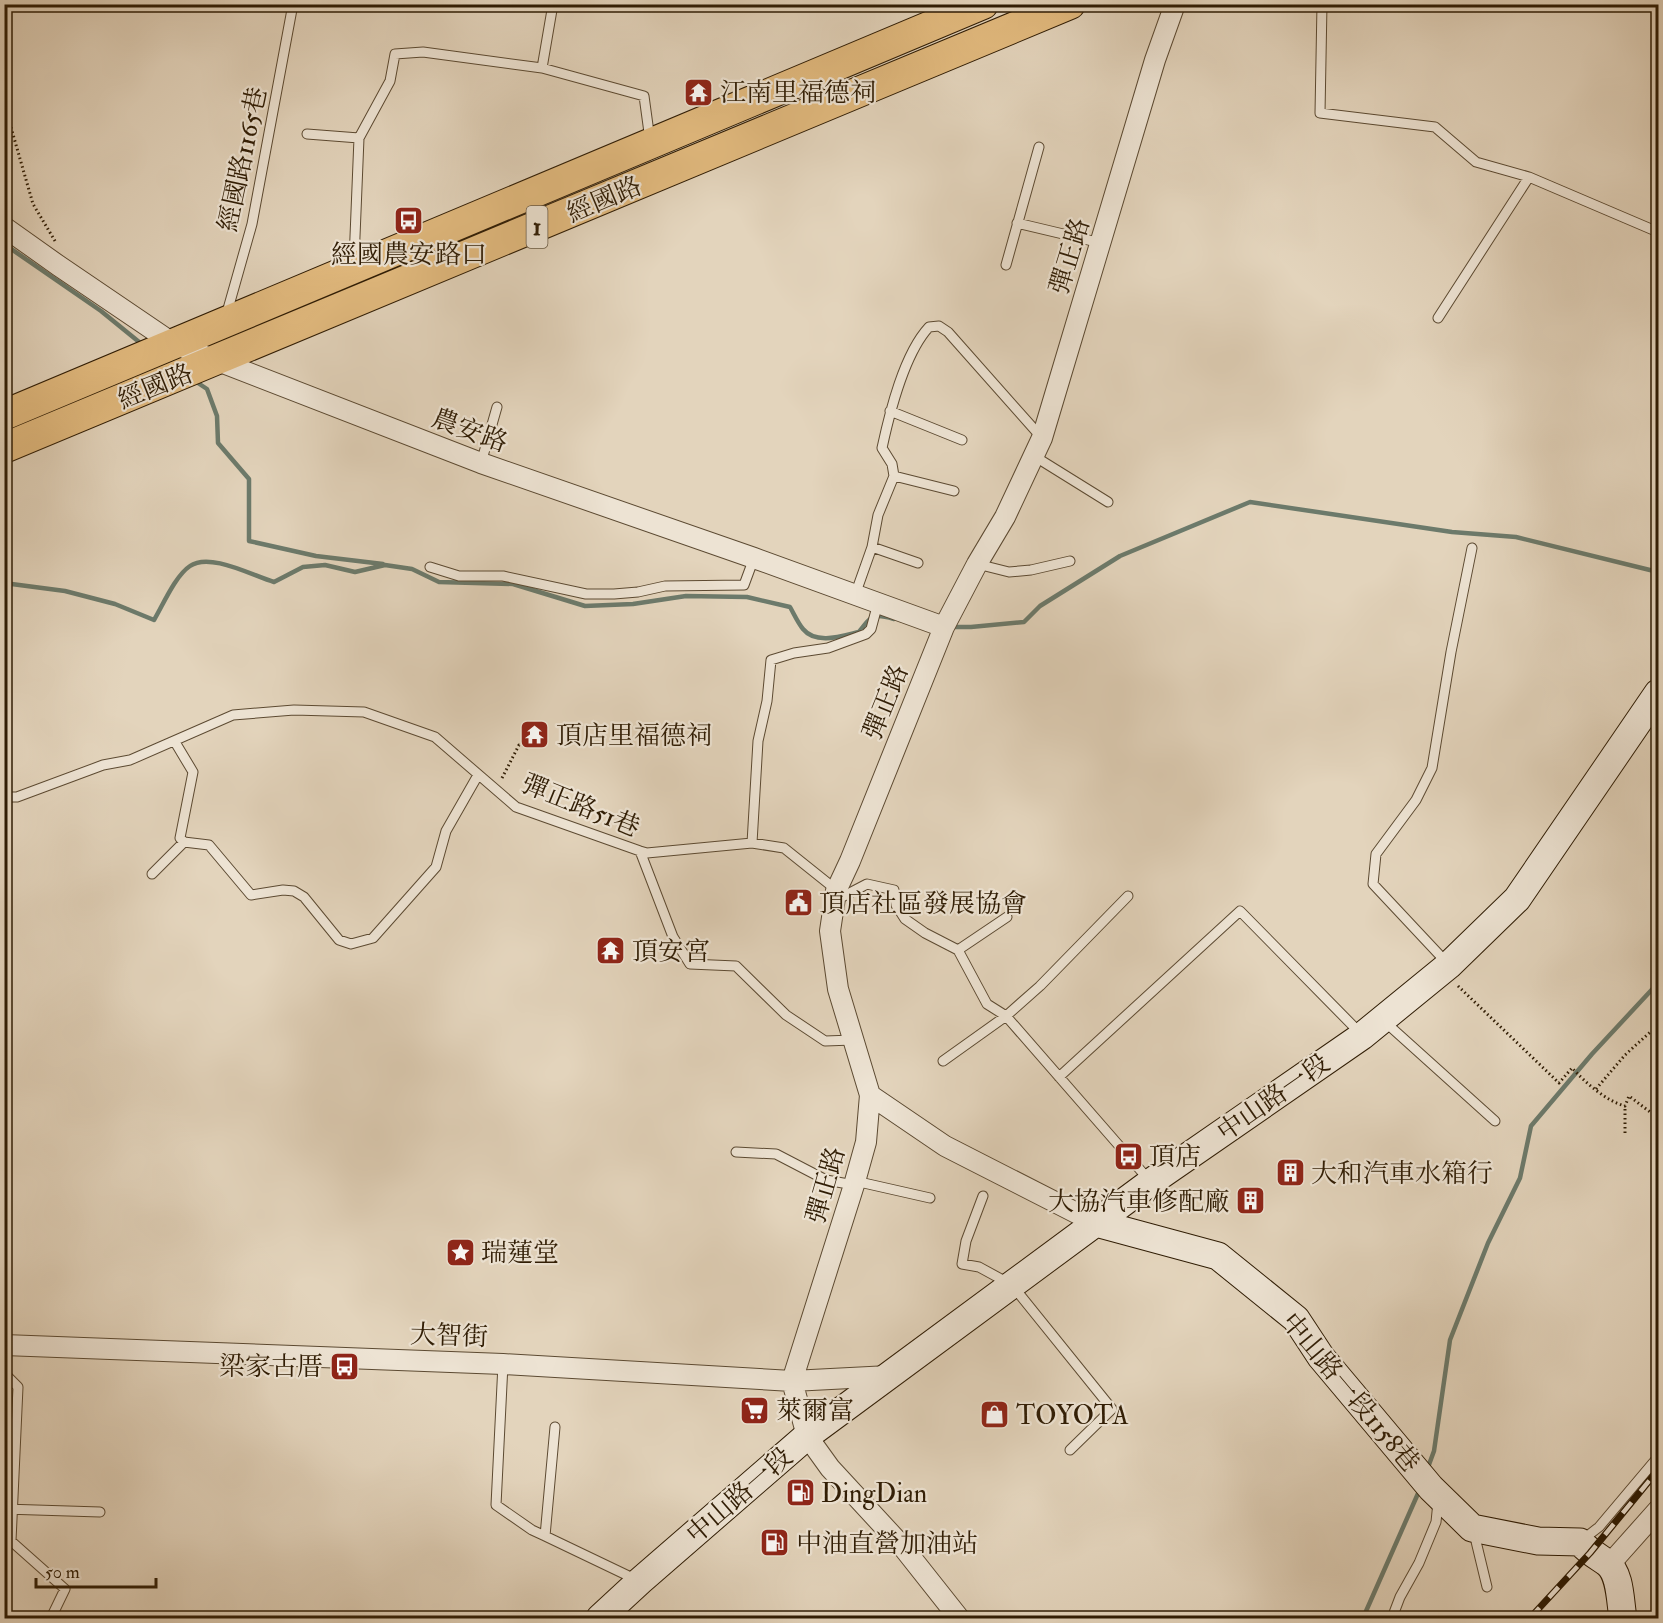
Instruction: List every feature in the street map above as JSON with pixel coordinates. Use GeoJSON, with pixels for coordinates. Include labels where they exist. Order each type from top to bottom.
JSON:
{"type":"FeatureCollection","features":[{"type":"Feature","properties":{"kind":"main road","name":"經國路"},"geometry":{"type":"LineString","coordinates":[[4,415],[983,4]]}},
{"type":"Feature","properties":{"kind":"main road","name":"經國路"},"geometry":{"type":"LineString","coordinates":[[4,448],[1070,4]]}},
{"type":"Feature","properties":{"kind":"street","name":"彈正路"},"geometry":{"type":"LineString","coordinates":[[792,1381],[866,1142],[870,1095],[838,989],[830,931],[836,891],[944,627],[976,564],[1005,517],[1042,438],[1155,60],[1175,4]]}},
{"type":"Feature","properties":{"kind":"street","name":"農安路"},"geometry":{"type":"LineString","coordinates":[[4,227],[58,267],[174,344],[481,463],[944,627]]}},
{"type":"Feature","properties":{"kind":"street","name":"中山路一段"},"geometry":{"type":"LineString","coordinates":[[600,1618],[807,1436],[1151,1182],[1372,1027],[1445,968],[1517,899],[1659,693]]}},
{"type":"Feature","properties":{"kind":"street"},"geometry":{"type":"LineString","coordinates":[[870,1095],[945,1146],[1096,1223]]}},
{"type":"Feature","properties":{"kind":"street","name":"中山路一段1158巷"},"geometry":{"type":"LineString","coordinates":[[1096,1223],[1218,1256],[1296,1319],[1321,1357],[1429,1485],[1472,1528]]}},
{"type":"Feature","properties":{"kind":"street","name":"大智街"},"geometry":{"type":"LineString","coordinates":[[4,1345],[502,1364],[792,1381],[891,1376]]}},
{"type":"Feature","properties":{"kind":"street"},"geometry":{"type":"LineString","coordinates":[[792,1381],[807,1436],[830,1468],[902,1546],[959,1618]]}},
{"type":"Feature","properties":{"kind":"street"},"geometry":{"type":"LineString","coordinates":[[1609,1565],[1659,1510]]}},
{"type":"Feature","properties":{"kind":"street"},"geometry":{"type":"LineString","coordinates":[[1472,1528],[1538,1542],[1580,1542],[1590,1553],[1609,1565],[1617,1583],[1623,1618]]}},
{"type":"Feature","properties":{"kind":"lane","name":"經國路1165巷"},"geometry":{"type":"LineString","coordinates":[[225,321],[252,224],[293,4]]}},
{"type":"Feature","properties":{"kind":"lane"},"geometry":{"type":"LineString","coordinates":[[542,69],[554,4]]}},
{"type":"Feature","properties":{"kind":"lane"},"geometry":{"type":"LineString","coordinates":[[1322,4],[1320,113],[1435,127],[1476,162],[1529,177],[1659,232]]}},
{"type":"Feature","properties":{"kind":"lane"},"geometry":{"type":"LineString","coordinates":[[353,268],[359,138],[390,81],[395,54],[423,52],[542,69],[644,96],[651,143]]}},
{"type":"Feature","properties":{"kind":"lane"},"geometry":{"type":"LineString","coordinates":[[307,134],[359,138]]}},
{"type":"Feature","properties":{"kind":"lane"},"geometry":{"type":"LineString","coordinates":[[1006,265],[1039,147]]}},
{"type":"Feature","properties":{"kind":"lane"},"geometry":{"type":"LineString","coordinates":[[1438,318],[1529,177]]}},
{"type":"Feature","properties":{"kind":"lane"},"geometry":{"type":"LineString","coordinates":[[1017,223],[1101,243]]}},
{"type":"Feature","properties":{"kind":"lane"},"geometry":{"type":"LineString","coordinates":[[855,595],[872,547],[878,515],[894,476],[892,464],[882,448],[890,411],[918,339],[929,327],[939,326],[948,332],[1042,438]]}},
{"type":"Feature","properties":{"kind":"lane"},"geometry":{"type":"LineString","coordinates":[[481,463],[497,406]]}},
{"type":"Feature","properties":{"kind":"lane"},"geometry":{"type":"LineString","coordinates":[[890,411],[962,440]]}},
{"type":"Feature","properties":{"kind":"lane"},"geometry":{"type":"LineString","coordinates":[[1034,456],[1108,502]]}},
{"type":"Feature","properties":{"kind":"lane"},"geometry":{"type":"LineString","coordinates":[[894,476],[954,491]]}},
{"type":"Feature","properties":{"kind":"lane"},"geometry":{"type":"LineString","coordinates":[[872,547],[918,563]]}},
{"type":"Feature","properties":{"kind":"lane"},"geometry":{"type":"LineString","coordinates":[[1445,968],[1373,884],[1376,854],[1416,800],[1432,768],[1472,548]]}},
{"type":"Feature","properties":{"kind":"lane"},"geometry":{"type":"LineString","coordinates":[[430,567],[459,576],[503,576],[586,594],[614,594],[665,586],[744,585],[754,558]]}},
{"type":"Feature","properties":{"kind":"lane"},"geometry":{"type":"LineString","coordinates":[[976,564],[1009,572],[1031,570],[1070,561]]}},
{"type":"Feature","properties":{"kind":"lane"},"geometry":{"type":"LineString","coordinates":[[752,843],[758,741],[767,701],[771,660],[794,653],[828,648],[866,634],[871,629],[878,603]]}},
{"type":"Feature","properties":{"kind":"lane","name":"彈正路51巷"},"geometry":{"type":"LineString","coordinates":[[4,797],[17,797],[103,765],[130,760],[233,715],[294,710],[364,712],[435,737],[516,807],[647,853],[752,843],[784,848],[836,891]]}},
{"type":"Feature","properties":{"kind":"lane"},"geometry":{"type":"LineString","coordinates":[[175,742],[193,772],[180,838],[184,842],[209,845],[251,895],[284,890],[294,891],[304,897],[339,940],[351,944],[373,938],[436,867],[446,831],[478,775]]}},
{"type":"Feature","properties":{"kind":"lane"},"geometry":{"type":"LineString","coordinates":[[152,874],[184,842]]}},
{"type":"Feature","properties":{"kind":"lane"},"geometry":{"type":"LineString","coordinates":[[640,851],[673,938],[690,964],[736,966],[786,1015],[825,1041],[853,1040]]}},
{"type":"Feature","properties":{"kind":"lane"},"geometry":{"type":"LineString","coordinates":[[836,891],[844,896],[867,884],[894,890],[896,905],[905,919],[925,933],[958,950],[987,1004],[1006,1016],[1151,1182]]}},
{"type":"Feature","properties":{"kind":"lane"},"geometry":{"type":"LineString","coordinates":[[943,1061],[1006,1016],[1040,986],[1128,896]]}},
{"type":"Feature","properties":{"kind":"lane"},"geometry":{"type":"LineString","coordinates":[[1059,1077],[1240,911],[1372,1027],[1495,1121]]}},
{"type":"Feature","properties":{"kind":"lane"},"geometry":{"type":"LineString","coordinates":[[958,950],[1007,917]]}},
{"type":"Feature","properties":{"kind":"lane"},"geometry":{"type":"LineString","coordinates":[[736,1152],[776,1154],[826,1180],[854,1183],[930,1198]]}},
{"type":"Feature","properties":{"kind":"lane"},"geometry":{"type":"LineString","coordinates":[[983,1196],[966,1241],[962,1264],[979,1267],[1012,1285],[1112,1409],[1070,1450]]}},
{"type":"Feature","properties":{"kind":"lane"},"geometry":{"type":"LineString","coordinates":[[502,1364],[496,1504],[532,1530],[640,1581]]}},
{"type":"Feature","properties":{"kind":"lane"},"geometry":{"type":"LineString","coordinates":[[4,1373],[18,1387],[8,1510],[11,1541],[65,1589],[51,1618]]}},
{"type":"Feature","properties":{"kind":"lane"},"geometry":{"type":"LineString","coordinates":[[545,1536],[555,1427]]}},
{"type":"Feature","properties":{"kind":"lane"},"geometry":{"type":"LineString","coordinates":[[1580,1542],[1599,1527],[1659,1457]]}},
{"type":"Feature","properties":{"kind":"lane","name":"中山路一段1158巷"},"geometry":{"type":"LineString","coordinates":[[1392,1618],[1436,1522],[1429,1485]]}},
{"type":"Feature","properties":{"kind":"lane"},"geometry":{"type":"LineString","coordinates":[[8,1510],[100,1512]]}},
{"type":"Feature","properties":{"kind":"lane"},"geometry":{"type":"LineString","coordinates":[[1472,1528],[1486,1587]]}},
{"type":"Feature","properties":{"kind":"path"},"geometry":{"type":"LineString","coordinates":[[6,110],[33,204],[55,238],[58,267]]}},
{"type":"Feature","properties":{"kind":"path"},"geometry":{"type":"LineString","coordinates":[[495,790],[519,745],[530,745]]}},
{"type":"Feature","properties":{"kind":"path"},"geometry":{"type":"LineString","coordinates":[[1445,968],[1559,1083],[1572,1068],[1596,1089],[1618,1105],[1625,1107]]}},
{"type":"Feature","properties":{"kind":"path"},"geometry":{"type":"LineString","coordinates":[[1596,1089],[1625,1055],[1659,1024]]}},
{"type":"Feature","properties":{"kind":"path"},"geometry":{"type":"LineString","coordinates":[[1624,1132],[1625,1107],[1629,1096],[1659,1118]]}},
{"type":"Feature","properties":{"kind":"waterway"},"geometry":{"type":"LineString","coordinates":[[4,244],[101,311],[144,346]]}},
{"type":"Feature","properties":{"kind":"waterway"},"geometry":{"type":"LineString","coordinates":[[195,381],[207,389],[217,416],[218,443],[249,479],[249,541],[316,556],[383,564]]}},
{"type":"Feature","properties":{"kind":"waterway"},"geometry":{"type":"LineString","coordinates":[[950,627],[1024,622],[1040,606],[1120,556],[1250,502],[1452,532],[1516,537],[1658,572]]}},
{"type":"Feature","properties":{"kind":"waterway"},"geometry":{"type":"LineString","coordinates":[[4,583],[65,591],[115,604],[154,620],[179,577],[190,566],[198,562],[232,566],[274,582],[303,567],[325,565],[355,572],[385,565],[412,569],[439,582],[513,584],[585,606],[633,604],[686,596],[747,597],[790,607],[808,634],[822,638],[859,632],[873,617],[882,616],[894,619]]}},
{"type":"Feature","properties":{"kind":"waterway"},"geometry":{"type":"LineString","coordinates":[[1427,1470],[1434,1451],[1450,1340],[1488,1243],[1520,1178],[1531,1126],[1592,1054],[1658,983]]}},
{"type":"Feature","properties":{"kind":"waterway"},"geometry":{"type":"LineString","coordinates":[[1363,1618],[1420,1489]]}},
{"type":"Feature","properties":{"kind":"railway"},"geometry":{"type":"LineString","coordinates":[[1530,1618],[1590,1553],[1658,1470]]}},
{"type":"Feature","properties":{"kind":"place","name":"江南里福德祠"},"geometry":{"type":"Point","coordinates":[699,92]}},
{"type":"Feature","properties":{"kind":"place","name":"經國農安路口"},"geometry":{"type":"Point","coordinates":[409,220]}},
{"type":"Feature","properties":{"kind":"place","name":"頂店里福德祠"},"geometry":{"type":"Point","coordinates":[535,735]}},
{"type":"Feature","properties":{"kind":"place","name":"頂店社區發展協會"},"geometry":{"type":"Point","coordinates":[798,903]}},
{"type":"Feature","properties":{"kind":"place","name":"頂安宮"},"geometry":{"type":"Point","coordinates":[611,951]}},
{"type":"Feature","properties":{"kind":"place","name":"頂店"},"geometry":{"type":"Point","coordinates":[1128,1156]}},
{"type":"Feature","properties":{"kind":"place","name":"大和汽車水箱行"},"geometry":{"type":"Point","coordinates":[1290,1173]}},
{"type":"Feature","properties":{"kind":"place","name":"大協汽車修配廠"},"geometry":{"type":"Point","coordinates":[1251,1201]}},
{"type":"Feature","properties":{"kind":"place","name":"瑞蓮堂"},"geometry":{"type":"Point","coordinates":[460,1252]}},
{"type":"Feature","properties":{"kind":"place","name":"梁家古厝"},"geometry":{"type":"Point","coordinates":[344,1366]}},
{"type":"Feature","properties":{"kind":"place","name":"萊爾富"},"geometry":{"type":"Point","coordinates":[755,1410]}},
{"type":"Feature","properties":{"kind":"place","name":"TOYOTA"},"geometry":{"type":"Point","coordinates":[995,1415]}},
{"type":"Feature","properties":{"kind":"place","name":"DingDian"},"geometry":{"type":"Point","coordinates":[800,1493]}},
{"type":"Feature","properties":{"kind":"place","name":"中油直營加油站"},"geometry":{"type":"Point","coordinates":[775,1543]}}]}
